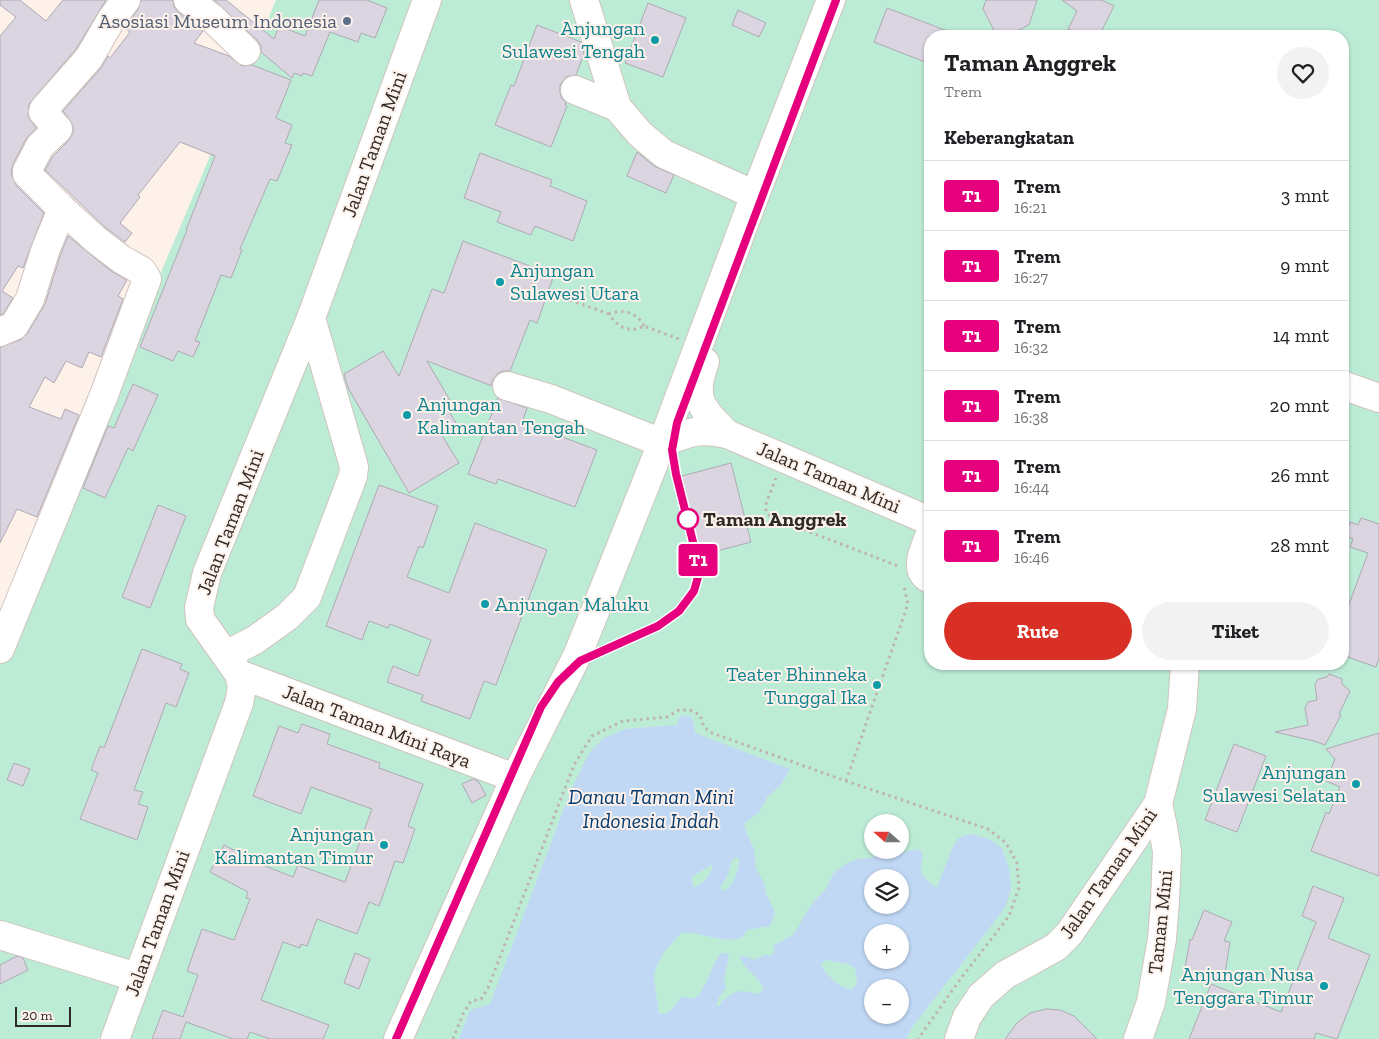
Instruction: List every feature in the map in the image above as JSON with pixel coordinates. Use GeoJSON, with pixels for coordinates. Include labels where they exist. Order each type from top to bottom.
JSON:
{"type":"FeatureCollection","features":[{"type":"Feature","properties":{"kind":"street"},"geometry":{"type":"LineString","coordinates":[[0,649],[104,395],[147,279],[142,271],[121,259],[95,239],[27,174],[27,167],[40,146],[58,129],[43,111],[89,58],[111,20],[126,0]]}},
{"type":"Feature","properties":{"kind":"street"},"geometry":{"type":"LineString","coordinates":[[188,0],[212,18],[246,51]]}},
{"type":"Feature","properties":{"kind":"street","name":"Jalan Taman Mini"},"geometry":{"type":"LineString","coordinates":[[115,1039],[136,977],[239,703],[242,687],[232,665],[200,619],[199,608],[207,573],[311,318],[427,0]]}},
{"type":"Feature","properties":{"kind":"street"},"geometry":{"type":"LineString","coordinates":[[584,0],[617,107],[649,144],[664,154],[755,195]]}},
{"type":"Feature","properties":{"kind":"street"},"geometry":{"type":"LineString","coordinates":[[398,1039],[515,778],[578,654],[662,443],[755,195],[831,0]]}},
{"type":"Feature","properties":{"kind":"street","name":"Jalan Taman Mini"},"geometry":{"type":"LineString","coordinates":[[727,434],[711,419],[702,406],[698,394],[698,378],[847,0]]}},
{"type":"Feature","properties":{"kind":"street"},"geometry":{"type":"LineString","coordinates":[[575,90],[617,107]]}},
{"type":"Feature","properties":{"kind":"street"},"geometry":{"type":"LineString","coordinates":[[0,332],[14,326],[30,299],[44,251],[62,209]]}},
{"type":"Feature","properties":{"kind":"street"},"geometry":{"type":"LineString","coordinates":[[232,665],[255,640],[287,617],[307,597],[353,476],[354,467],[311,318]]}},
{"type":"Feature","properties":{"kind":"street"},"geometry":{"type":"LineString","coordinates":[[506,386],[551,399],[662,443]]}},
{"type":"Feature","properties":{"kind":"street"},"geometry":{"type":"LineString","coordinates":[[1349,387],[1379,398]]}},
{"type":"Feature","properties":{"kind":"street","name":"Jalan Taman Mini"},"geometry":{"type":"LineString","coordinates":[[662,443],[688,432],[707,430],[727,434],[924,518]]}},
{"type":"Feature","properties":{"kind":"street"},"geometry":{"type":"LineString","coordinates":[[924,551],[920,565],[920,570],[924,575]]}},
{"type":"Feature","properties":{"kind":"street","name":"Jalan Taman Mini Raya"},"geometry":{"type":"LineString","coordinates":[[232,665],[515,778]]}},
{"type":"Feature","properties":{"kind":"street","name":"Jalan Taman Mini"},"geometry":{"type":"LineString","coordinates":[[959,1039],[967,1017],[982,996],[1005,975],[1056,947],[1069,934],[1158,804],[1182,709],[1185,670]]}},
{"type":"Feature","properties":{"kind":"street","name":"Taman Mini"},"geometry":{"type":"LineString","coordinates":[[1138,1039],[1151,1002],[1162,939],[1167,852],[1164,827],[1158,804]]}},
{"type":"Feature","properties":{"kind":"street"},"geometry":{"type":"LineString","coordinates":[[0,935],[136,977]]}},
{"type":"Feature","properties":{"kind":"path"},"geometry":{"type":"LineString","coordinates":[[570,300],[609,314],[620,327],[638,330],[644,326]]}},
{"type":"Feature","properties":{"kind":"path"},"geometry":{"type":"LineString","coordinates":[[609,314],[616,311],[626,311],[635,316],[644,326],[698,346]]}},
{"type":"Feature","properties":{"kind":"path"},"geometry":{"type":"LineString","coordinates":[[784,458],[766,504],[766,512],[771,517],[899,566]]}},
{"type":"Feature","properties":{"kind":"path"},"geometry":{"type":"LineString","coordinates":[[846,781],[908,604],[903,583]]}},
{"type":"Feature","properties":{"kind":"path"},"geometry":{"type":"LineString","coordinates":[[453,1039],[463,1014],[471,1001],[481,999],[488,988],[574,765],[592,736],[623,721],[668,717],[679,710],[690,710],[700,716],[704,727],[712,733],[988,830],[1006,843],[1017,863],[1019,888],[1009,916],[959,981],[918,1039]]}},
{"type":"Feature","properties":{"kind":"green space"},"geometry":{"type":"Polygon","coordinates":[[[276,0],[1379,0],[1379,1039],[0,1039],[0,658],[52,530],[276,0]]]}},
{"type":"Feature","properties":{"kind":"water","name":"Danau Taman Mini Indonesia Indah"},"geometry":{"type":"Polygon","coordinates":[[[683,715],[691,717],[695,733],[790,769],[781,785],[768,796],[759,812],[744,824],[754,849],[756,868],[775,912],[770,926],[747,930],[742,938],[734,939],[719,939],[681,933],[664,952],[655,970],[654,978],[659,1013],[669,1012],[682,997],[694,998],[698,995],[722,953],[727,953],[729,957],[724,979],[726,988],[719,997],[716,1006],[719,1006],[735,992],[742,991],[756,994],[761,992],[763,988],[761,984],[740,957],[743,956],[755,960],[764,955],[773,955],[774,945],[793,935],[812,904],[826,889],[833,874],[845,864],[864,858],[909,859],[909,851],[917,849],[923,856],[922,873],[929,882],[937,887],[958,838],[971,834],[991,840],[1002,848],[1009,868],[1011,890],[1005,908],[913,1026],[906,1039],[459,1039],[470,1010],[490,1004],[571,790],[589,753],[604,738],[625,729],[677,725],[679,718],[683,715]],[[735,858],[731,862],[728,875],[721,886],[721,890],[726,890],[736,876],[739,858],[735,858]],[[713,864],[693,876],[693,887],[703,882],[713,864]],[[825,960],[821,965],[834,981],[848,989],[853,989],[857,983],[855,968],[848,964],[825,960]]]}},
{"type":"Feature","properties":{"kind":"building"},"geometry":{"type":"Polygon","coordinates":[[[0,0],[20,0],[46,21],[63,0],[106,0],[76,49],[29,104],[28,116],[36,128],[26,139],[13,164],[11,174],[16,185],[44,213],[23,268],[18,266],[2,291],[13,298],[3,314],[0,315],[0,36],[16,17],[0,5],[0,0]]]}},
{"type":"Feature","properties":{"kind":"building"},"geometry":{"type":"Polygon","coordinates":[[[141,0],[173,0],[174,7],[178,12],[203,31],[194,43],[229,56],[242,66],[252,65],[291,80],[276,118],[292,125],[285,143],[292,145],[277,181],[270,179],[240,249],[242,250],[231,278],[221,275],[195,341],[200,342],[193,357],[178,351],[173,361],[140,347],[215,156],[180,142],[138,195],[140,197],[120,223],[132,233],[125,242],[105,227],[45,170],[53,156],[69,140],[73,133],[73,125],[63,111],[101,68],[108,56],[110,58],[130,32],[125,28],[138,9],[141,0]]]}},
{"type":"Feature","properties":{"kind":"building"},"geometry":{"type":"Polygon","coordinates":[[[214,0],[226,0],[274,39],[279,26],[305,36],[319,0],[367,0],[387,8],[375,38],[361,33],[358,42],[330,32],[312,76],[303,73],[302,76],[294,73],[292,78],[261,52],[261,46],[257,40],[214,0]]]}},
{"type":"Feature","properties":{"kind":"building"},"geometry":{"type":"Polygon","coordinates":[[[986,0],[1037,0],[1029,25],[1019,30],[994,30],[983,9],[986,0]]]}},
{"type":"Feature","properties":{"kind":"building"},"geometry":{"type":"Polygon","coordinates":[[[1062,0],[1102,0],[1114,6],[1102,30],[1068,29],[1077,11],[1062,0]]]}},
{"type":"Feature","properties":{"kind":"building","name":"Anjungan Sulawesi Tengah"},"geometry":{"type":"Polygon","coordinates":[[[648,3],[686,18],[663,77],[625,63],[648,3]]]}},
{"type":"Feature","properties":{"kind":"building"},"geometry":{"type":"Polygon","coordinates":[[[887,8],[945,30],[924,30],[924,62],[874,42],[887,8]]]}},
{"type":"Feature","properties":{"kind":"building"},"geometry":{"type":"Polygon","coordinates":[[[738,10],[766,23],[759,37],[732,25],[738,10]]]}},
{"type":"Feature","properties":{"kind":"building"},"geometry":{"type":"Polygon","coordinates":[[[537,25],[581,42],[584,54],[576,75],[566,77],[560,85],[562,99],[566,102],[565,105],[567,106],[551,147],[495,125],[511,85],[514,86],[537,25]]]}},
{"type":"Feature","properties":{"kind":"building"},"geometry":{"type":"Polygon","coordinates":[[[637,152],[654,166],[674,175],[666,193],[627,176],[637,152]]]}},
{"type":"Feature","properties":{"kind":"building"},"geometry":{"type":"Polygon","coordinates":[[[480,153],[552,180],[550,186],[587,201],[573,241],[535,226],[531,235],[497,222],[501,212],[464,198],[480,153]]]}},
{"type":"Feature","properties":{"kind":"building"},"geometry":{"type":"Polygon","coordinates":[[[68,236],[111,271],[127,280],[118,296],[123,299],[101,357],[89,352],[82,368],[66,361],[54,383],[45,377],[29,407],[61,419],[65,409],[79,415],[37,517],[17,509],[0,543],[0,347],[20,340],[27,334],[45,304],[68,236]]]}},
{"type":"Feature","properties":{"kind":"building"},"geometry":{"type":"Polygon","coordinates":[[[463,241],[554,275],[537,323],[530,320],[510,371],[503,371],[497,374],[492,381],[492,386],[427,361],[451,402],[446,406],[457,425],[441,434],[459,463],[409,493],[348,388],[344,374],[383,351],[399,376],[432,289],[444,293],[463,241]]]}},
{"type":"Feature","properties":{"kind":"building"},"geometry":{"type":"Polygon","coordinates":[[[133,384],[158,395],[133,451],[128,448],[105,498],[83,488],[108,426],[114,428],[133,384]]]}},
{"type":"Feature","properties":{"kind":"building"},"geometry":{"type":"Polygon","coordinates":[[[498,398],[527,408],[522,422],[597,450],[575,507],[498,479],[496,484],[468,474],[498,398]]]}},
{"type":"Feature","properties":{"kind":"building"},"geometry":{"type":"Polygon","coordinates":[[[731,463],[751,542],[698,556],[678,477],[731,463]]]}},
{"type":"Feature","properties":{"kind":"building"},"geometry":{"type":"Polygon","coordinates":[[[379,485],[438,506],[423,548],[419,546],[407,577],[449,593],[475,523],[547,550],[496,685],[484,681],[470,719],[421,701],[423,695],[387,682],[393,666],[418,676],[431,640],[390,624],[388,628],[369,621],[362,640],[326,626],[379,485]]]}},
{"type":"Feature","properties":{"kind":"building"},"geometry":{"type":"Polygon","coordinates":[[[158,505],[186,516],[150,608],[122,597],[158,505]]]}},
{"type":"Feature","properties":{"kind":"building"},"geometry":{"type":"Polygon","coordinates":[[[1361,518],[1379,524],[1379,658],[1376,667],[1349,657],[1349,604],[1368,553],[1350,547],[1353,539],[1349,538],[1350,522],[1358,525],[1361,518]]]}},
{"type":"Feature","properties":{"kind":"building"},"geometry":{"type":"Polygon","coordinates":[[[142,649],[182,664],[180,669],[189,673],[176,707],[166,703],[134,790],[143,792],[138,804],[148,807],[137,840],[80,819],[98,773],[91,770],[100,746],[104,748],[142,649]]]}},
{"type":"Feature","properties":{"kind":"building"},"geometry":{"type":"Polygon","coordinates":[[[1329,674],[1342,679],[1342,684],[1350,691],[1339,714],[1341,715],[1325,745],[1275,732],[1308,725],[1305,708],[1308,702],[1317,700],[1315,685],[1318,679],[1327,677],[1329,674]]]}},
{"type":"Feature","properties":{"kind":"building"},"geometry":{"type":"Polygon","coordinates":[[[302,724],[330,734],[327,744],[380,763],[379,768],[423,784],[408,826],[415,829],[403,863],[395,861],[379,906],[369,902],[357,934],[317,919],[307,946],[301,944],[300,948],[283,942],[261,1000],[329,1025],[323,1039],[270,1039],[250,1032],[247,1039],[233,1039],[186,1022],[180,1039],[152,1039],[163,1010],[183,1017],[198,975],[187,971],[202,929],[234,940],[250,899],[246,898],[248,892],[210,872],[224,845],[263,865],[293,877],[298,865],[345,882],[372,809],[311,787],[301,814],[253,796],[279,726],[298,733],[302,724]]]}},
{"type":"Feature","properties":{"kind":"building"},"geometry":{"type":"Polygon","coordinates":[[[1379,733],[1379,876],[1311,851],[1326,812],[1329,814],[1340,787],[1326,781],[1335,759],[1326,749],[1379,733]]]}},
{"type":"Feature","properties":{"kind":"building"},"geometry":{"type":"Polygon","coordinates":[[[1234,744],[1266,756],[1237,832],[1205,820],[1234,744]]]}},
{"type":"Feature","properties":{"kind":"building"},"geometry":{"type":"Polygon","coordinates":[[[14,763],[30,769],[23,786],[7,780],[14,763]]]}},
{"type":"Feature","properties":{"kind":"building"},"geometry":{"type":"Polygon","coordinates":[[[473,779],[478,781],[486,795],[472,803],[462,784],[473,779]]]}},
{"type":"Feature","properties":{"kind":"building"},"geometry":{"type":"Polygon","coordinates":[[[1313,886],[1344,898],[1328,938],[1370,955],[1337,1039],[1316,1033],[1314,1039],[1189,1039],[1211,984],[1281,1012],[1316,922],[1302,916],[1313,886]]]}},
{"type":"Feature","properties":{"kind":"building"},"geometry":{"type":"Polygon","coordinates":[[[1204,910],[1232,922],[1224,941],[1230,942],[1224,979],[1184,973],[1190,939],[1192,940],[1204,910]]]}},
{"type":"Feature","properties":{"kind":"building"},"geometry":{"type":"Polygon","coordinates":[[[355,953],[370,959],[359,989],[344,983],[355,953]]]}},
{"type":"Feature","properties":{"kind":"building"},"geometry":{"type":"Polygon","coordinates":[[[17,956],[23,958],[28,970],[0,984],[0,965],[17,956]]]}},
{"type":"Feature","properties":{"kind":"building"},"geometry":{"type":"Polygon","coordinates":[[[1046,1009],[1060,1010],[1074,1016],[1097,1039],[1005,1039],[1017,1023],[1030,1013],[1046,1009]]]}},
{"type":"Feature","properties":{"kind":"tram line"},"geometry":{"type":"LineString","coordinates":[[396,1039],[541,707],[558,682],[580,661],[658,626],[679,611],[694,591],[700,570],[676,474],[672,450],[677,423],[836,0]]}},
{"type":"Feature","properties":{"kind":"tram line","name":"T1"},"geometry":{"type":"LineString","coordinates":[[396,1039],[541,707],[558,682],[580,661],[658,626],[679,611],[694,591],[700,570],[676,474],[672,450],[677,423],[836,0]]}},
{"type":"Feature","properties":{"kind":"place","name":"Asosiasi Museum Indonesia"},"geometry":{"type":"Point","coordinates":[347,21]}},
{"type":"Feature","properties":{"kind":"place","name":"Anjungan Sulawesi Tengah"},"geometry":{"type":"Point","coordinates":[655,40]}},
{"type":"Feature","properties":{"kind":"place","name":"Anjungan Sulawesi Utara"},"geometry":{"type":"Point","coordinates":[500,282]}},
{"type":"Feature","properties":{"kind":"place","name":"Anjungan Kalimantan Tengah"},"geometry":{"type":"Point","coordinates":[407,415]}},
{"type":"Feature","properties":{"kind":"place","name":"Taman Anggrek"},"geometry":{"type":"Point","coordinates":[688,519]}},
{"type":"Feature","properties":{"kind":"place","name":"Anjungan Maluku"},"geometry":{"type":"Point","coordinates":[485,604]}},
{"type":"Feature","properties":{"kind":"place","name":"Teater Bhinneka Tunggal Ika"},"geometry":{"type":"Point","coordinates":[877,685]}},
{"type":"Feature","properties":{"kind":"place","name":"Anjungan Sulawesi Selatan"},"geometry":{"type":"Point","coordinates":[1356,784]}},
{"type":"Feature","properties":{"kind":"place","name":"Anjungan Kalimantan Timur"},"geometry":{"type":"Point","coordinates":[384,845]}},
{"type":"Feature","properties":{"kind":"place","name":"Anjungan Nusa Tenggara Timur"},"geometry":{"type":"Point","coordinates":[1324,986]}}]}
